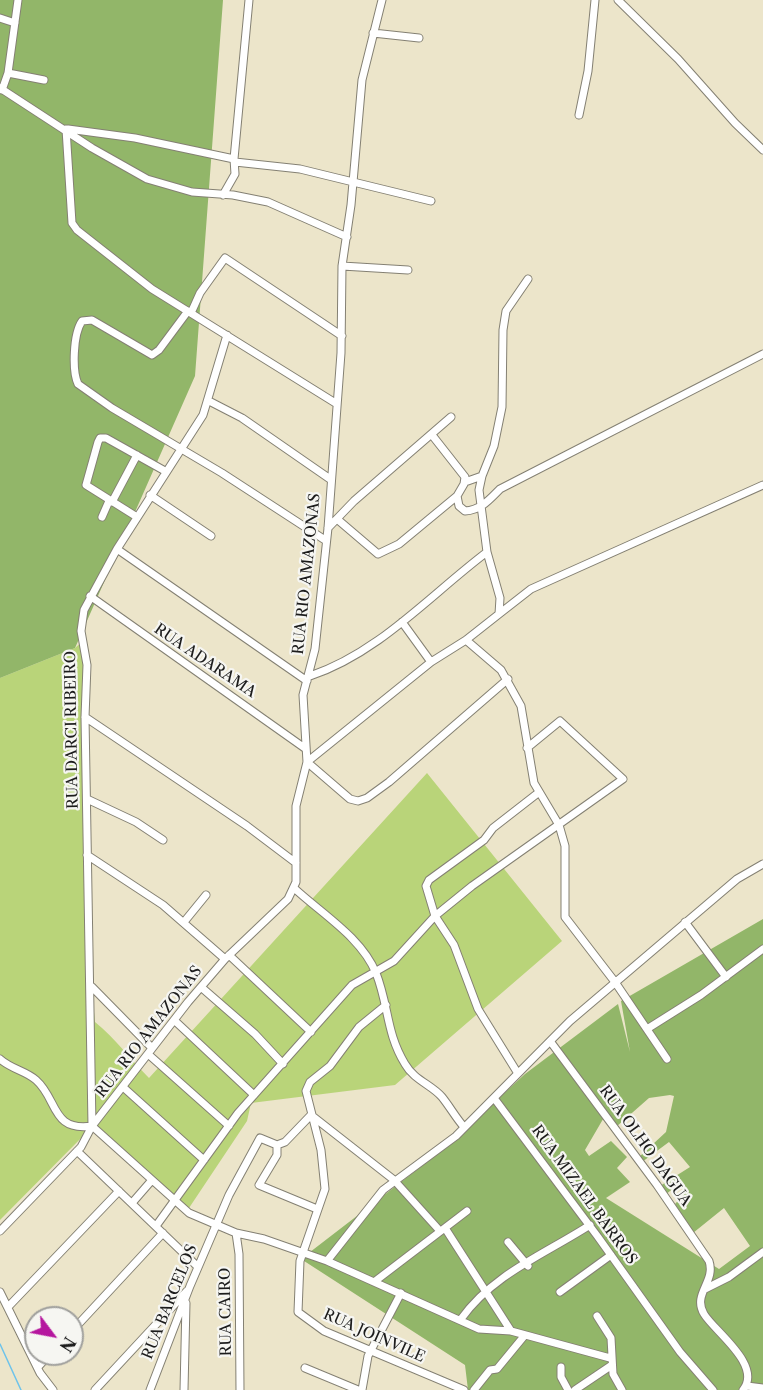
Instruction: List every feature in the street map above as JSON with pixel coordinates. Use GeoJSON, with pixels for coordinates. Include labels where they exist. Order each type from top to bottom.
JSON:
{"type":"FeatureCollection","features":[{"type":"Feature","properties":{"kind":"street"},"geometry":{"type":"LineString","coordinates":[[18,0],[8,73],[1,89],[92,148],[147,179],[167,187],[244,196],[282,206],[346,237]]}},
{"type":"Feature","properties":{"kind":"street"},"geometry":{"type":"LineString","coordinates":[[223,195],[235,174],[234,160],[249,0]]}},
{"type":"Feature","properties":{"kind":"street","name":"RUA RIO AMAZONAS"},"geometry":{"type":"LineString","coordinates":[[0,1231],[77,1151],[92,1126],[201,987],[227,957],[288,899],[294,888],[296,806],[307,762],[303,705],[328,528],[342,336],[342,266],[353,183],[362,80],[382,0]]}},
{"type":"Feature","properties":{"kind":"street"},"geometry":{"type":"LineString","coordinates":[[579,115],[588,71],[595,0]]}},
{"type":"Feature","properties":{"kind":"street"},"geometry":{"type":"LineString","coordinates":[[618,0],[695,77],[735,123],[763,150]]}},
{"type":"Feature","properties":{"kind":"street"},"geometry":{"type":"LineString","coordinates":[[0,18],[15,23]]}},
{"type":"Feature","properties":{"kind":"street"},"geometry":{"type":"LineString","coordinates":[[373,33],[418,38]]}},
{"type":"Feature","properties":{"kind":"street"},"geometry":{"type":"LineString","coordinates":[[8,73],[44,80]]}},
{"type":"Feature","properties":{"kind":"street"},"geometry":{"type":"LineString","coordinates":[[66,129],[135,138],[234,160],[294,168],[431,201]]}},
{"type":"Feature","properties":{"kind":"street"},"geometry":{"type":"LineString","coordinates":[[66,129],[73,226],[114,262],[337,404]]}},
{"type":"Feature","properties":{"kind":"street"},"geometry":{"type":"LineString","coordinates":[[325,540],[78,384],[77,330],[86,319],[152,355],[159,350],[190,312],[200,293],[225,258],[342,336]]}},
{"type":"Feature","properties":{"kind":"street"},"geometry":{"type":"LineString","coordinates":[[342,266],[408,270]]}},
{"type":"Feature","properties":{"kind":"street"},"geometry":{"type":"LineString","coordinates":[[499,614],[499,590],[487,552],[483,506],[479,490],[494,446],[502,407],[505,316],[508,307],[528,279]]}},
{"type":"Feature","properties":{"kind":"street","name":"RUA DARCI RIBEIRO"},"geometry":{"type":"LineString","coordinates":[[92,1126],[92,987],[85,717],[87,664],[81,621],[90,596],[117,549],[165,471],[182,449],[209,400],[227,335]]}},
{"type":"Feature","properties":{"kind":"street"},"geometry":{"type":"LineString","coordinates":[[457,496],[459,506],[465,510],[483,506],[500,489],[763,354]]}},
{"type":"Feature","properties":{"kind":"street"},"geometry":{"type":"LineString","coordinates":[[209,400],[242,418],[330,479]]}},
{"type":"Feature","properties":{"kind":"street"},"geometry":{"type":"LineString","coordinates":[[328,528],[371,486],[452,417]]}},
{"type":"Feature","properties":{"kind":"street"},"geometry":{"type":"LineString","coordinates":[[337,519],[378,554],[399,544],[457,496],[465,482],[465,477],[432,435]]}},
{"type":"Feature","properties":{"kind":"street"},"geometry":{"type":"LineString","coordinates":[[137,517],[86,485],[100,438],[106,438],[165,471]]}},
{"type":"Feature","properties":{"kind":"street"},"geometry":{"type":"LineString","coordinates":[[102,517],[137,455]]}},
{"type":"Feature","properties":{"kind":"street"},"geometry":{"type":"LineString","coordinates":[[465,482],[482,476]]}},
{"type":"Feature","properties":{"kind":"street"},"geometry":{"type":"LineString","coordinates":[[508,680],[389,782],[358,801],[339,791],[307,762],[431,662],[466,640],[531,589],[589,561],[763,485]]}},
{"type":"Feature","properties":{"kind":"street"},"geometry":{"type":"LineString","coordinates":[[150,495],[211,536]]}},
{"type":"Feature","properties":{"kind":"street"},"geometry":{"type":"LineString","coordinates":[[117,549],[308,678],[351,657],[402,622],[487,552]]}},
{"type":"Feature","properties":{"kind":"street","name":"RUA ADARAMA"},"geometry":{"type":"LineString","coordinates":[[90,596],[306,749]]}},
{"type":"Feature","properties":{"kind":"street"},"geometry":{"type":"LineString","coordinates":[[402,622],[431,662]]}},
{"type":"Feature","properties":{"kind":"street"},"geometry":{"type":"LineString","coordinates":[[466,640],[501,670],[521,706],[527,748],[538,793],[559,825],[566,860],[563,904],[566,917],[615,982],[667,1059]]}},
{"type":"Feature","properties":{"kind":"street"},"geometry":{"type":"LineString","coordinates":[[85,717],[247,826],[274,849],[296,863]]}},
{"type":"Feature","properties":{"kind":"street"},"geometry":{"type":"LineString","coordinates":[[156,1226],[254,1095],[352,985],[394,961],[435,916],[472,886],[623,779],[560,721],[527,748]]}},
{"type":"Feature","properties":{"kind":"street"},"geometry":{"type":"LineString","coordinates":[[517,1072],[487,1026],[472,994],[454,945],[435,916],[426,886],[429,880],[484,840],[493,828],[538,793]]}},
{"type":"Feature","properties":{"kind":"street"},"geometry":{"type":"LineString","coordinates":[[87,799],[136,822],[163,840]]}},
{"type":"Feature","properties":{"kind":"street"},"geometry":{"type":"LineString","coordinates":[[87,855],[184,922],[311,1032]]}},
{"type":"Feature","properties":{"kind":"street"},"geometry":{"type":"LineString","coordinates":[[327,1261],[365,1211],[394,1180],[439,1150],[550,1041],[685,922],[737,879],[763,864]]}},
{"type":"Feature","properties":{"kind":"street"},"geometry":{"type":"LineString","coordinates":[[294,888],[355,941],[375,972],[386,1005],[391,1038],[406,1067],[418,1080],[441,1096],[464,1127]]}},
{"type":"Feature","properties":{"kind":"street"},"geometry":{"type":"LineString","coordinates":[[184,922],[206,896]]}},
{"type":"Feature","properties":{"kind":"street"},"geometry":{"type":"LineString","coordinates":[[685,922],[726,977]]}},
{"type":"Feature","properties":{"kind":"street"},"geometry":{"type":"LineString","coordinates":[[647,1029],[726,977],[763,949]]}},
{"type":"Feature","properties":{"kind":"street"},"geometry":{"type":"LineString","coordinates":[[92,987],[150,1051],[229,1126]]}},
{"type":"Feature","properties":{"kind":"street"},"geometry":{"type":"LineString","coordinates":[[201,987],[255,1034],[283,1064]]}},
{"type":"Feature","properties":{"kind":"street"},"geometry":{"type":"LineString","coordinates":[[303,1253],[317,1209],[324,1197],[325,1183],[320,1144],[306,1098],[307,1086],[330,1066],[359,1027],[386,1005]]}},
{"type":"Feature","properties":{"kind":"street"},"geometry":{"type":"LineString","coordinates":[[174,1020],[254,1095]]}},
{"type":"Feature","properties":{"kind":"street","name":"RUA OLHO DAGUA"},"geometry":{"type":"LineString","coordinates":[[550,1041],[663,1194],[709,1261],[712,1272],[704,1289]]}},
{"type":"Feature","properties":{"kind":"street"},"geometry":{"type":"LineString","coordinates":[[0,1059],[35,1078],[64,1121],[81,1128],[92,1126],[189,1213],[236,1233],[264,1239],[327,1261],[484,1330],[511,1331],[611,1362]]}},
{"type":"Feature","properties":{"kind":"street"},"geometry":{"type":"LineString","coordinates":[[123,1087],[204,1160]]}},
{"type":"Feature","properties":{"kind":"street","name":"RUA MIZAEL BARROS"},"geometry":{"type":"LineString","coordinates":[[494,1098],[590,1225],[680,1352],[713,1390]]}},
{"type":"Feature","properties":{"kind":"street"},"geometry":{"type":"LineString","coordinates":[[311,1115],[285,1142],[278,1145],[277,1155],[259,1185],[317,1209]]}},
{"type":"Feature","properties":{"kind":"street"},"geometry":{"type":"LineString","coordinates":[[311,1115],[394,1180],[442,1230],[466,1258],[511,1331]]}},
{"type":"Feature","properties":{"kind":"street","name":"RUA BARCELOS"},"geometry":{"type":"LineString","coordinates":[[150,1390],[198,1267],[242,1168],[260,1138],[278,1145]]}},
{"type":"Feature","properties":{"kind":"street"},"geometry":{"type":"LineString","coordinates":[[77,1151],[198,1267]]}},
{"type":"Feature","properties":{"kind":"street"},"geometry":{"type":"LineString","coordinates":[[132,1203],[152,1180]]}},
{"type":"Feature","properties":{"kind":"street"},"geometry":{"type":"LineString","coordinates":[[8,1307],[119,1191]]}},
{"type":"Feature","properties":{"kind":"street"},"geometry":{"type":"LineString","coordinates":[[374,1282],[467,1211]]}},
{"type":"Feature","properties":{"kind":"street"},"geometry":{"type":"LineString","coordinates":[[461,1319],[485,1292],[590,1225]]}},
{"type":"Feature","properties":{"kind":"street"},"geometry":{"type":"LineString","coordinates":[[84,1318],[163,1233]]}},
{"type":"Feature","properties":{"kind":"street","name":"RUA CAIRO"},"geometry":{"type":"LineString","coordinates":[[236,1233],[239,1254],[240,1390]]}},
{"type":"Feature","properties":{"kind":"street"},"geometry":{"type":"LineString","coordinates":[[508,1242],[526,1264]]}},
{"type":"Feature","properties":{"kind":"street"},"geometry":{"type":"LineString","coordinates":[[763,1252],[729,1276],[704,1289],[699,1303],[711,1323],[742,1353],[748,1370],[744,1388],[763,1388]]}},
{"type":"Feature","properties":{"kind":"street","name":"RUA JOINVILE"},"geometry":{"type":"LineString","coordinates":[[303,1253],[300,1261],[298,1312],[324,1331],[464,1390]]}},
{"type":"Feature","properties":{"kind":"street"},"geometry":{"type":"LineString","coordinates":[[560,1292],[611,1256]]}},
{"type":"Feature","properties":{"kind":"street"},"geometry":{"type":"LineString","coordinates":[[0,1292],[38,1367],[53,1390]]}},
{"type":"Feature","properties":{"kind":"street"},"geometry":{"type":"LineString","coordinates":[[94,1390],[188,1292]]}},
{"type":"Feature","properties":{"kind":"street"},"geometry":{"type":"LineString","coordinates":[[184,1390],[188,1292]]}},
{"type":"Feature","properties":{"kind":"street"},"geometry":{"type":"LineString","coordinates":[[304,1368],[360,1390],[370,1351],[401,1293]]}},
{"type":"Feature","properties":{"kind":"street"},"geometry":{"type":"LineString","coordinates":[[597,1316],[611,1338],[611,1362],[616,1382],[622,1390]]}},
{"type":"Feature","properties":{"kind":"street"},"geometry":{"type":"LineString","coordinates":[[474,1390],[490,1370],[497,1370],[525,1335]]}},
{"type":"Feature","properties":{"kind":"street"},"geometry":{"type":"LineString","coordinates":[[576,1390],[611,1362]]}},
{"type":"Feature","properties":{"kind":"street"},"geometry":{"type":"LineString","coordinates":[[561,1367],[561,1377],[568,1390]]}},
{"type":"Feature","properties":{"kind":"green space"},"geometry":{"type":"Polygon","coordinates":[[[0,0],[223,0],[195,376],[75,648],[0,678],[0,0]]]}},
{"type":"Feature","properties":{"kind":"green space"},"geometry":{"type":"Polygon","coordinates":[[[84,640],[87,941],[95,1022],[149,1078],[427,773],[562,941],[395,1085],[251,1103],[247,1121],[189,1208],[94,1125],[0,1220],[0,678],[75,648],[84,640]]]}},
{"type":"Feature","properties":{"kind":"green space"},"geometry":{"type":"Polygon","coordinates":[[[763,919],[763,1390],[468,1390],[465,1365],[301,1259],[440,1152],[525,1074],[618,1004],[630,1052],[621,1001],[763,919]],[[674,1096],[649,1098],[616,1127],[606,1114],[585,1150],[589,1156],[611,1141],[627,1157],[617,1168],[630,1182],[606,1198],[719,1269],[750,1246],[724,1208],[693,1233],[675,1204],[687,1191],[680,1183],[665,1195],[660,1186],[690,1167],[669,1142],[642,1162],[639,1157],[666,1132],[674,1096]]]}},
{"type":"Feature","properties":{"kind":"waterway"},"geometry":{"type":"LineString","coordinates":[[0,1344],[21,1390]]}}]}
